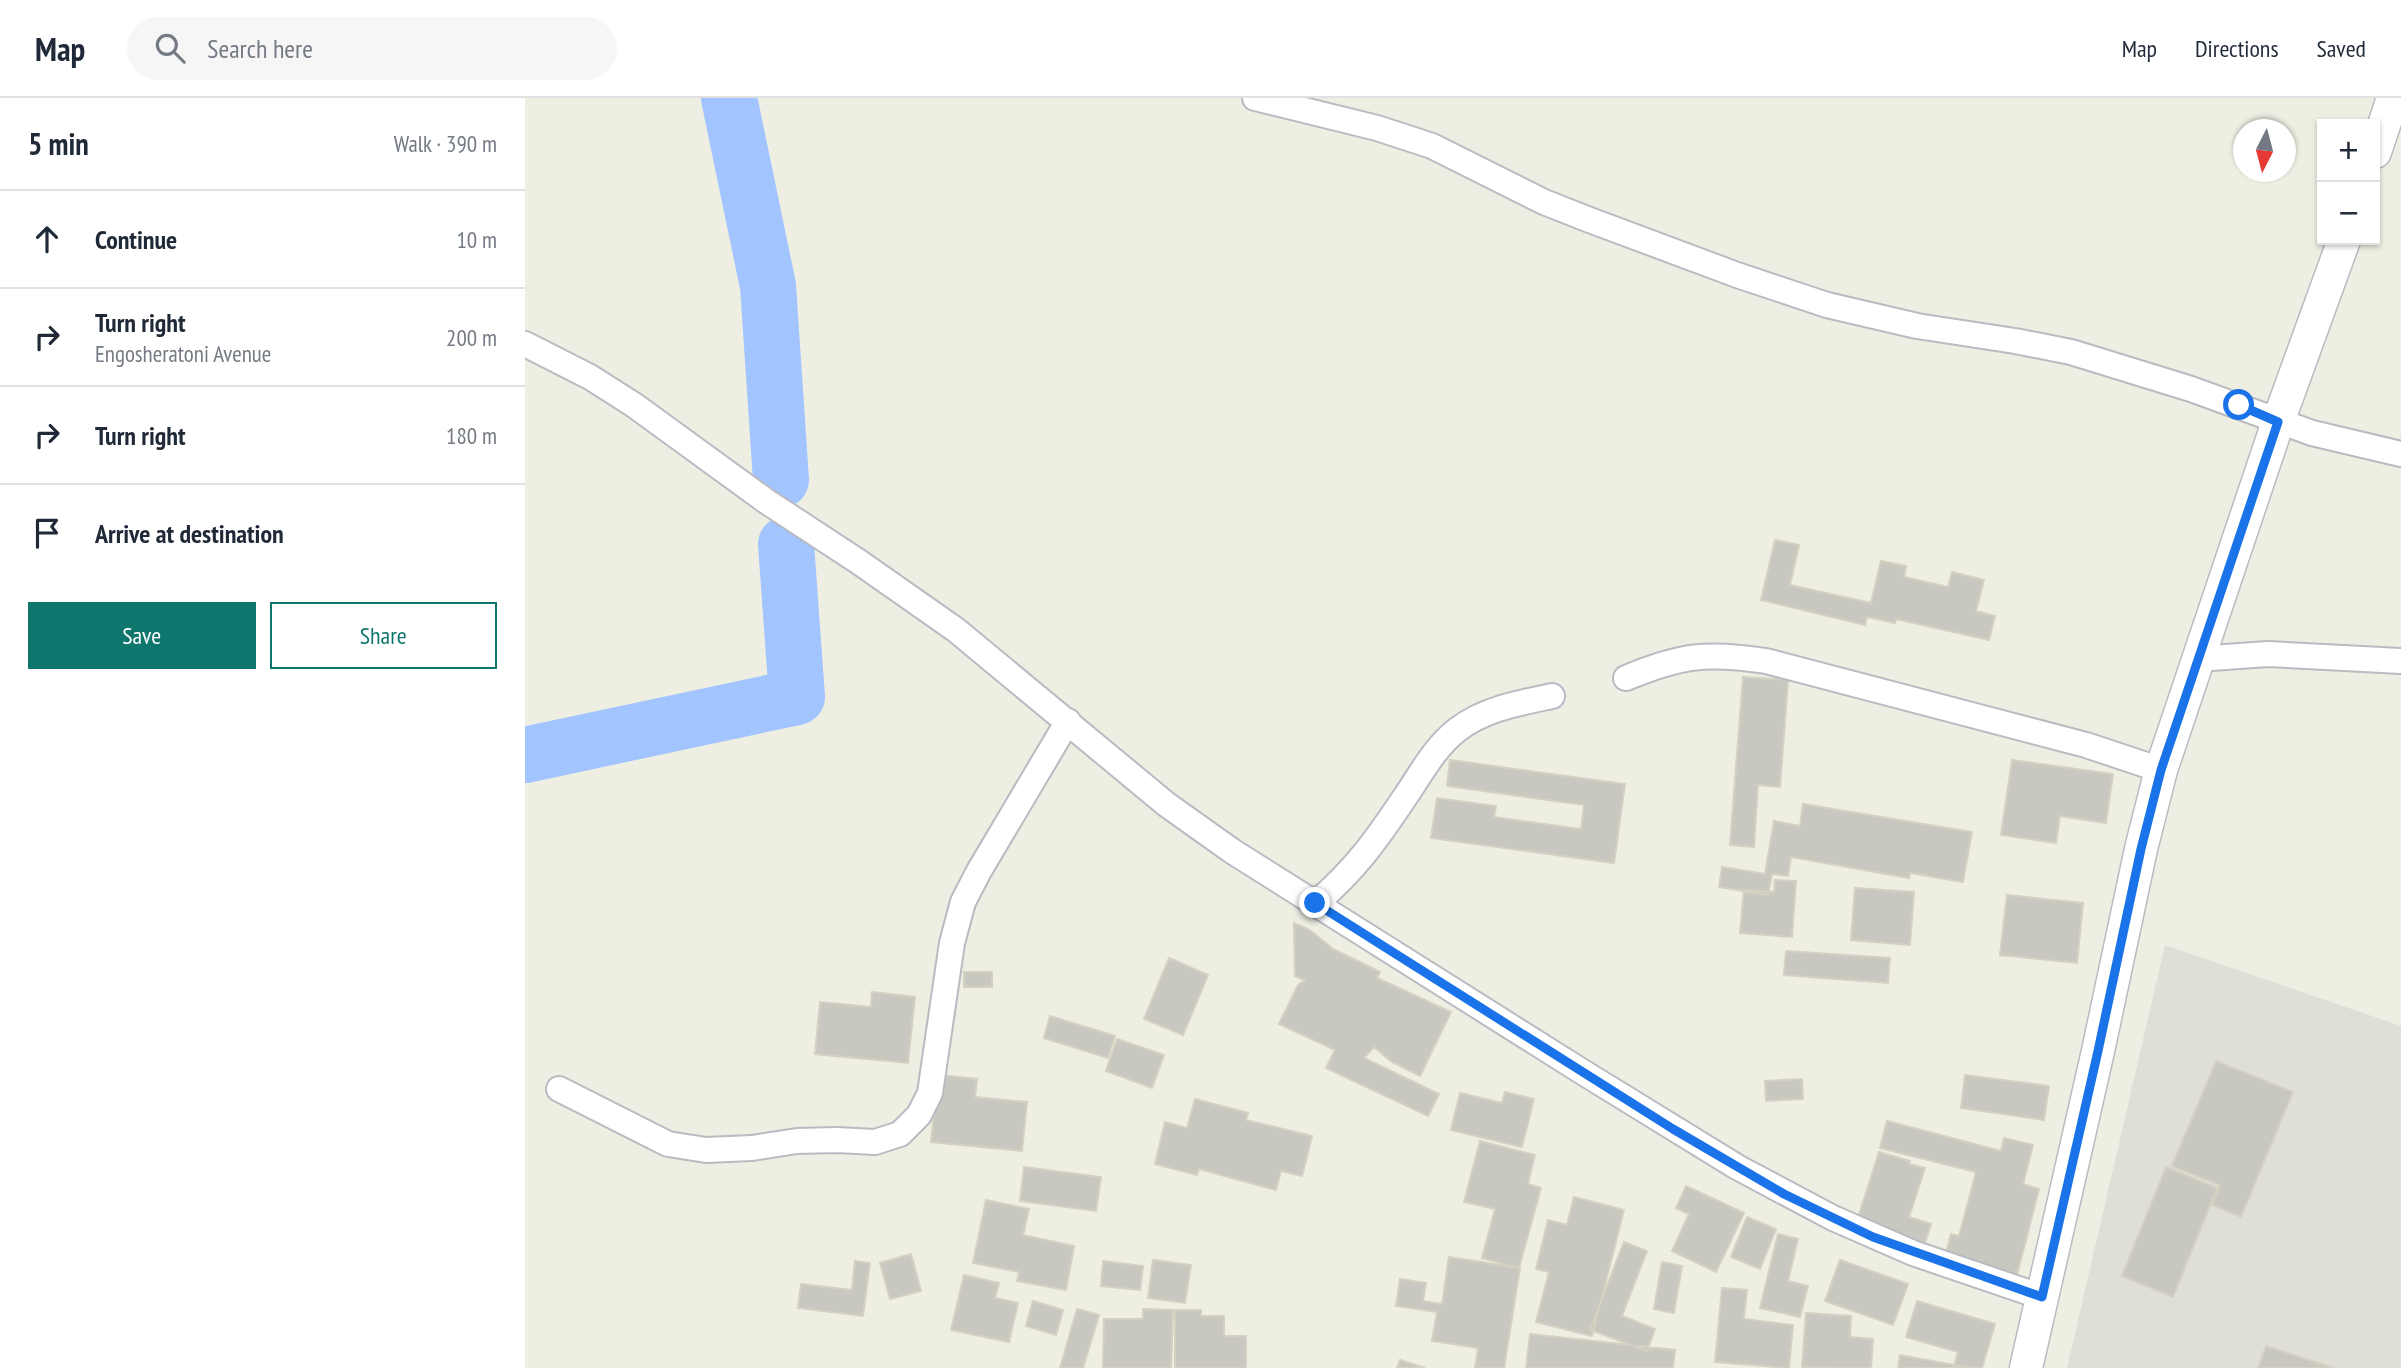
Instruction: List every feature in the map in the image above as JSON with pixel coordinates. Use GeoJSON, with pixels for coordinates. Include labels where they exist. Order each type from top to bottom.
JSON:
{"type":"FeatureCollection","features":[{"type":"Feature","properties":{"kind":"street"},"geometry":{"type":"LineString","coordinates":[[1255,98],[1377,128],[1432,146],[1554,206],[1688,258],[1827,305],[1917,326],[2071,352],[2192,389],[2278,422],[2401,454]]}},
{"type":"Feature","properties":{"kind":"street"},"geometry":{"type":"LineString","coordinates":[[2380,137],[2393,98]]}},
{"type":"Feature","properties":{"kind":"street"},"geometry":{"type":"LineString","coordinates":[[2026,1368],[2141,849],[2161,770],[2278,422],[2342,245]]}},
{"type":"Feature","properties":{"kind":"street"},"geometry":{"type":"LineString","coordinates":[[525,344],[590,377],[634,405],[766,500],[956,630],[1166,804],[1232,851],[1663,1123],[1784,1194],[1873,1237],[2042,1297]]}},
{"type":"Feature","properties":{"kind":"street"},"geometry":{"type":"LineString","coordinates":[[2197,659],[2269,654],[2401,661]]}},
{"type":"Feature","properties":{"kind":"street"},"geometry":{"type":"LineString","coordinates":[[1626,678],[1667,662],[1690,657],[1719,655],[1766,661],[2086,745],[2161,770]]}},
{"type":"Feature","properties":{"kind":"street"},"geometry":{"type":"LineString","coordinates":[[1315,903],[1368,852],[1434,753],[1457,730],[1486,713],[1552,696]]}},
{"type":"Feature","properties":{"kind":"street"},"geometry":{"type":"LineString","coordinates":[[559,1090],[668,1144],[706,1150],[752,1148],[797,1141],[874,1142],[900,1134],[919,1115],[930,1093],[952,943],[963,902],[979,870],[1068,721]]}},
{"type":"Feature","properties":{"kind":"shaded area"},"geometry":{"type":"Polygon","coordinates":[[[2165,945],[2401,1026],[2401,1368],[2067,1368],[2165,945]]]}},
{"type":"Feature","properties":{"kind":"building"},"geometry":{"type":"Polygon","coordinates":[[[1775,540],[1799,545],[1790,585],[1871,603],[1881,561],[1906,566],[1904,577],[1948,587],[1952,572],[1984,580],[1976,611],[1995,616],[1989,640],[1896,619],[1895,623],[1867,617],[1865,625],[1761,600],[1775,540]]]}},
{"type":"Feature","properties":{"kind":"building"},"geometry":{"type":"Polygon","coordinates":[[[1743,677],[1788,680],[1780,787],[1758,785],[1754,847],[1730,845],[1743,677]]]}},
{"type":"Feature","properties":{"kind":"building"},"geometry":{"type":"Polygon","coordinates":[[[1450,760],[1625,784],[1614,863],[1431,838],[1437,798],[1496,806],[1494,817],[1581,829],[1584,805],[1447,786],[1450,760]]]}},
{"type":"Feature","properties":{"kind":"building"},"geometry":{"type":"Polygon","coordinates":[[[2012,760],[2113,774],[2106,823],[2060,816],[2056,843],[2001,835],[2012,760]]]}},
{"type":"Feature","properties":{"kind":"building"},"geometry":{"type":"Polygon","coordinates":[[[1803,804],[1972,832],[1963,882],[1910,873],[1909,878],[1791,857],[1788,876],[1772,874],[1768,895],[1719,887],[1722,867],[1765,874],[1774,821],[1800,826],[1803,804]]]}},
{"type":"Feature","properties":{"kind":"building"},"geometry":{"type":"Polygon","coordinates":[[[1775,880],[1796,881],[1792,937],[1740,933],[1744,890],[1774,892],[1775,880]]]}},
{"type":"Feature","properties":{"kind":"building"},"geometry":{"type":"Polygon","coordinates":[[[1855,888],[1914,892],[1910,945],[1851,940],[1855,888]]]}},
{"type":"Feature","properties":{"kind":"building"},"geometry":{"type":"Polygon","coordinates":[[[2007,895],[2083,903],[2077,963],[2000,955],[2007,895]]]}},
{"type":"Feature","properties":{"kind":"building"},"geometry":{"type":"Polygon","coordinates":[[[1294,923],[1310,930],[1333,949],[1380,972],[1377,978],[1451,1012],[1420,1076],[1392,1062],[1374,1047],[1364,1058],[1439,1094],[1428,1116],[1326,1068],[1335,1050],[1279,1024],[1298,985],[1305,980],[1295,976],[1294,923]]]}},
{"type":"Feature","properties":{"kind":"building"},"geometry":{"type":"Polygon","coordinates":[[[1786,951],[1890,958],[1888,983],[1784,975],[1786,951]]]}},
{"type":"Feature","properties":{"kind":"building"},"geometry":{"type":"Polygon","coordinates":[[[1169,958],[1208,975],[1183,1035],[1144,1019],[1169,958]]]}},
{"type":"Feature","properties":{"kind":"building"},"geometry":{"type":"Polygon","coordinates":[[[964,972],[992,972],[992,987],[964,987],[964,972]]]}},
{"type":"Feature","properties":{"kind":"building"},"geometry":{"type":"Polygon","coordinates":[[[872,992],[915,997],[908,1063],[815,1054],[820,1002],[871,1007],[872,992]]]}},
{"type":"Feature","properties":{"kind":"building"},"geometry":{"type":"Polygon","coordinates":[[[1050,1016],[1115,1036],[1108,1058],[1044,1038],[1050,1016]]]}},
{"type":"Feature","properties":{"kind":"building"},"geometry":{"type":"Polygon","coordinates":[[[1117,1039],[1164,1055],[1152,1088],[1106,1071],[1117,1039]]]}},
{"type":"Feature","properties":{"kind":"building"},"geometry":{"type":"Polygon","coordinates":[[[2216,1061],[2293,1092],[2241,1217],[2212,1205],[2220,1185],[2172,1166],[2216,1061]]]}},
{"type":"Feature","properties":{"kind":"building"},"geometry":{"type":"Polygon","coordinates":[[[938,1075],[977,1079],[975,1097],[1027,1102],[1022,1151],[931,1142],[938,1075]]]}},
{"type":"Feature","properties":{"kind":"building"},"geometry":{"type":"Polygon","coordinates":[[[1965,1075],[2049,1086],[2044,1120],[1961,1108],[1965,1075]]]}},
{"type":"Feature","properties":{"kind":"building"},"geometry":{"type":"Polygon","coordinates":[[[1802,1079],[1803,1099],[1766,1101],[1765,1081],[1802,1079]]]}},
{"type":"Feature","properties":{"kind":"building"},"geometry":{"type":"Polygon","coordinates":[[[1505,1092],[1534,1099],[1522,1147],[1451,1130],[1460,1093],[1502,1103],[1505,1092]]]}},
{"type":"Feature","properties":{"kind":"building"},"geometry":{"type":"Polygon","coordinates":[[[1195,1099],[1248,1113],[1246,1120],[1312,1136],[1302,1176],[1281,1171],[1276,1190],[1199,1169],[1197,1175],[1155,1164],[1165,1122],[1187,1128],[1195,1099]]]}},
{"type":"Feature","properties":{"kind":"building"},"geometry":{"type":"Polygon","coordinates":[[[1887,1121],[2001,1151],[2004,1138],[2033,1145],[2023,1184],[2039,1189],[2017,1275],[1945,1256],[1951,1234],[1959,1236],[1976,1172],[1880,1148],[1887,1121]]]}},
{"type":"Feature","properties":{"kind":"building"},"geometry":{"type":"Polygon","coordinates":[[[1480,1141],[1535,1155],[1528,1184],[1541,1188],[1519,1268],[1482,1258],[1495,1209],[1464,1202],[1480,1141]]]}},
{"type":"Feature","properties":{"kind":"building"},"geometry":{"type":"Polygon","coordinates":[[[1879,1152],[1925,1168],[1909,1217],[1931,1224],[1924,1246],[1856,1224],[1879,1152]]]}},
{"type":"Feature","properties":{"kind":"building"},"geometry":{"type":"Polygon","coordinates":[[[1024,1167],[1101,1177],[1096,1211],[1020,1201],[1024,1167]]]}},
{"type":"Feature","properties":{"kind":"building"},"geometry":{"type":"Polygon","coordinates":[[[2166,1167],[2217,1188],[2173,1297],[2122,1276],[2166,1167]]]}},
{"type":"Feature","properties":{"kind":"building"},"geometry":{"type":"Polygon","coordinates":[[[1686,1186],[1744,1213],[1716,1272],[1672,1251],[1689,1214],[1676,1208],[1686,1186]]]}},
{"type":"Feature","properties":{"kind":"building"},"geometry":{"type":"Polygon","coordinates":[[[1574,1197],[1624,1210],[1592,1336],[1536,1322],[1549,1272],[1536,1269],[1548,1220],[1567,1225],[1574,1197]]]}},
{"type":"Feature","properties":{"kind":"building"},"geometry":{"type":"Polygon","coordinates":[[[986,1200],[1029,1209],[1023,1235],[1074,1246],[1066,1290],[1017,1281],[1019,1272],[973,1263],[986,1200]]]}},
{"type":"Feature","properties":{"kind":"building"},"geometry":{"type":"Polygon","coordinates":[[[1747,1217],[1776,1229],[1760,1269],[1731,1257],[1747,1217]]]}},
{"type":"Feature","properties":{"kind":"building"},"geometry":{"type":"Polygon","coordinates":[[[1778,1234],[1798,1239],[1788,1281],[1808,1286],[1800,1317],[1760,1308],[1778,1234]]]}},
{"type":"Feature","properties":{"kind":"building"},"geometry":{"type":"Polygon","coordinates":[[[1624,1242],[1647,1251],[1622,1316],[1655,1329],[1647,1351],[1590,1330],[1624,1242]]]}},
{"type":"Feature","properties":{"kind":"building"},"geometry":{"type":"Polygon","coordinates":[[[911,1254],[921,1291],[890,1299],[880,1263],[911,1254]]]}},
{"type":"Feature","properties":{"kind":"building"},"geometry":{"type":"Polygon","coordinates":[[[1449,1257],[1520,1268],[1504,1368],[1475,1368],[1478,1348],[1432,1341],[1437,1312],[1396,1306],[1400,1279],[1426,1283],[1423,1301],[1442,1304],[1449,1257]]]}},
{"type":"Feature","properties":{"kind":"building"},"geometry":{"type":"Polygon","coordinates":[[[1153,1260],[1191,1265],[1185,1303],[1148,1298],[1153,1260]]]}},
{"type":"Feature","properties":{"kind":"building"},"geometry":{"type":"Polygon","coordinates":[[[1840,1260],[1908,1284],[1893,1325],[1825,1301],[1840,1260]]]}},
{"type":"Feature","properties":{"kind":"building"},"geometry":{"type":"Polygon","coordinates":[[[855,1261],[870,1263],[863,1316],[798,1308],[801,1284],[852,1290],[855,1261]]]}},
{"type":"Feature","properties":{"kind":"building"},"geometry":{"type":"Polygon","coordinates":[[[1103,1261],[1143,1266],[1140,1290],[1101,1286],[1103,1261]]]}},
{"type":"Feature","properties":{"kind":"building"},"geometry":{"type":"Polygon","coordinates":[[[1662,1262],[1682,1266],[1674,1313],[1654,1309],[1662,1262]]]}},
{"type":"Feature","properties":{"kind":"building"},"geometry":{"type":"Polygon","coordinates":[[[964,1275],[999,1283],[995,1298],[1018,1303],[1009,1342],[951,1330],[964,1275]]]}},
{"type":"Feature","properties":{"kind":"building"},"geometry":{"type":"Polygon","coordinates":[[[1722,1288],[1747,1290],[1744,1319],[1793,1325],[1789,1368],[1715,1362],[1722,1288]]]}},
{"type":"Feature","properties":{"kind":"building"},"geometry":{"type":"Polygon","coordinates":[[[1033,1301],[1063,1310],[1056,1335],[1026,1326],[1033,1301]]]}},
{"type":"Feature","properties":{"kind":"building"},"geometry":{"type":"Polygon","coordinates":[[[1917,1301],[1995,1324],[1982,1368],[1954,1366],[1958,1352],[1906,1337],[1917,1301]]]}},
{"type":"Feature","properties":{"kind":"building"},"geometry":{"type":"Polygon","coordinates":[[[1077,1309],[1099,1315],[1083,1368],[1060,1368],[1077,1309]]]}},
{"type":"Feature","properties":{"kind":"building"},"geometry":{"type":"Polygon","coordinates":[[[1143,1309],[1173,1310],[1171,1368],[1103,1368],[1104,1319],[1143,1319],[1143,1309]]]}},
{"type":"Feature","properties":{"kind":"building"},"geometry":{"type":"Polygon","coordinates":[[[1175,1310],[1201,1310],[1201,1316],[1224,1316],[1224,1336],[1246,1336],[1246,1368],[1175,1368],[1175,1310]]]}},
{"type":"Feature","properties":{"kind":"building"},"geometry":{"type":"Polygon","coordinates":[[[1806,1313],[1851,1316],[1850,1337],[1873,1339],[1871,1368],[1802,1367],[1806,1313]]]}},
{"type":"Feature","properties":{"kind":"building"},"geometry":{"type":"Polygon","coordinates":[[[1530,1334],[1675,1350],[1673,1368],[1526,1368],[1530,1334]]]}},
{"type":"Feature","properties":{"kind":"building"},"geometry":{"type":"Polygon","coordinates":[[[2266,1346],[2334,1368],[2258,1368],[2266,1346]]]}},
{"type":"Feature","properties":{"kind":"building"},"geometry":{"type":"Polygon","coordinates":[[[1900,1355],[1965,1367],[1965,1368],[1898,1368],[1900,1355]]]}},
{"type":"Feature","properties":{"kind":"building"},"geometry":{"type":"Polygon","coordinates":[[[1400,1360],[1425,1368],[1397,1368],[1400,1360]]]}},
{"type":"Feature","properties":{"kind":"waterway"},"geometry":{"type":"LineString","coordinates":[[729,98],[768,286],[781,480]]}},
{"type":"Feature","properties":{"kind":"waterway"},"geometry":{"type":"LineString","coordinates":[[525,755],[797,697],[786,544]]}},
{"type":"Feature","properties":{"kind":"route"},"geometry":{"type":"LineString","coordinates":[[1315,903],[1581,1072],[1784,1194],[1913,1253],[2042,1297],[2141,849],[2161,770],[2278,422],[2239,405]]}}]}
